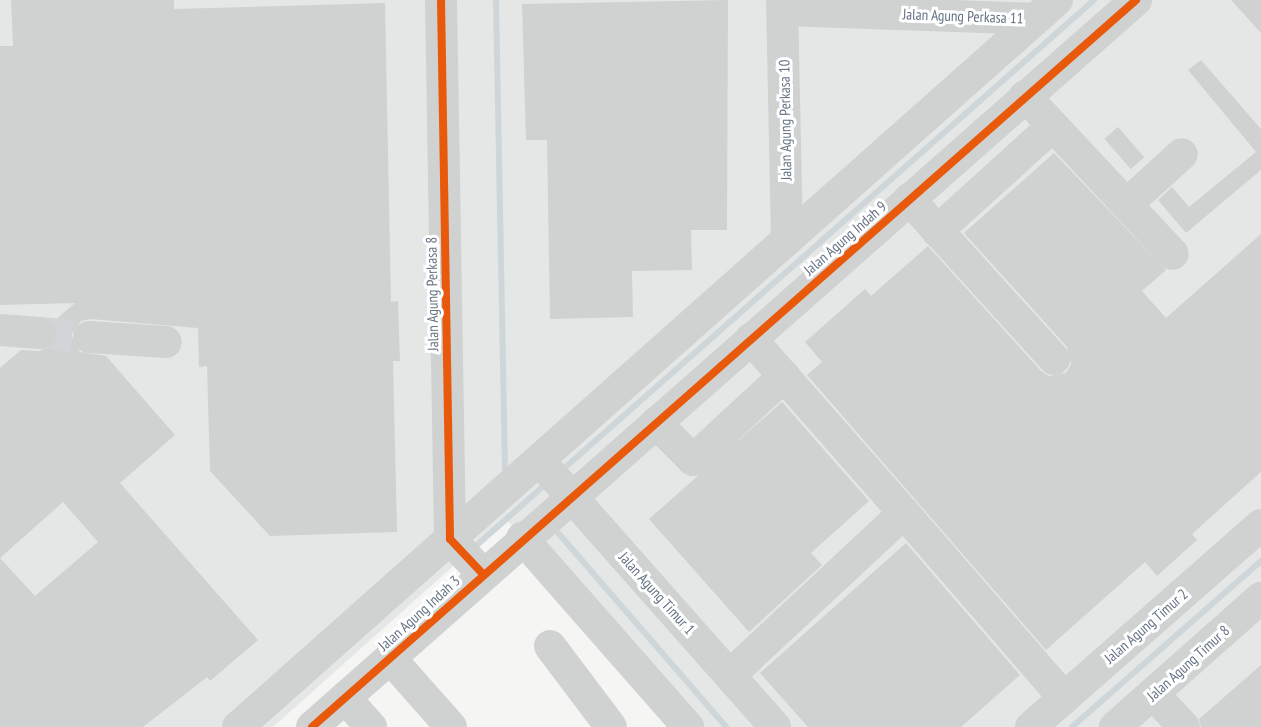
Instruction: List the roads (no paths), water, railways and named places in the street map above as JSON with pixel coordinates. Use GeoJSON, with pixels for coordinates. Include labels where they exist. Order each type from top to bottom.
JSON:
{"type":"FeatureCollection","features":[{"type":"Feature","properties":{"kind":"street","name":"Jalan Agung Perkasa 8"},"geometry":{"type":"LineString","coordinates":[[441,0],[450,539]]}},
{"type":"Feature","properties":{"kind":"street","name":"Jalan Agung Indah 9"},"geometry":{"type":"LineString","coordinates":[[557,484],[656,423],[1136,0]]}},
{"type":"Feature","properties":{"kind":"street","name":"Jalan Agung Perkasa 11"},"geometry":{"type":"LineString","coordinates":[[782,5],[1046,10]]}},
{"type":"Feature","properties":{"kind":"street","name":"Jalan Agung Perkasa 10"},"geometry":{"type":"LineString","coordinates":[[782,5],[787,240]]}},
{"type":"Feature","properties":{"kind":"street"},"geometry":{"type":"LineString","coordinates":[[238,727],[504,491],[557,484],[787,240],[1046,10]]}},
{"type":"Feature","properties":{"kind":"street"},"geometry":{"type":"LineString","coordinates":[[1025,96],[1173,254]]}},
{"type":"Feature","properties":{"kind":"street"},"geometry":{"type":"LineString","coordinates":[[937,231],[1053,126]]}},
{"type":"Feature","properties":{"kind":"street"},"geometry":{"type":"LineString","coordinates":[[1127,204],[1182,154]]}},
{"type":"Feature","properties":{"kind":"street"},"geometry":{"type":"LineString","coordinates":[[909,199],[1054,359]]}},
{"type":"Feature","properties":{"kind":"street"},"geometry":{"type":"LineString","coordinates":[[0,330],[40,333]]}},
{"type":"Feature","properties":{"kind":"street"},"geometry":{"type":"LineString","coordinates":[[89,337],[166,342]]}},
{"type":"Feature","properties":{"kind":"street"},"geometry":{"type":"LineString","coordinates":[[751,339],[1064,698]]}},
{"type":"Feature","properties":{"kind":"street"},"geometry":{"type":"LineString","coordinates":[[656,423],[693,460],[784,376]]}},
{"type":"Feature","properties":{"kind":"street","name":"Jalan Agung Indah 3"},"geometry":{"type":"LineString","coordinates":[[312,727],[527,534],[557,484]]}},
{"type":"Feature","properties":{"kind":"street","name":"Jalan Agung Timur 1"},"geometry":{"type":"LineString","coordinates":[[557,484],[775,727]]}},
{"type":"Feature","properties":{"kind":"street"},"geometry":{"type":"LineString","coordinates":[[730,675],[904,513]]}},
{"type":"Feature","properties":{"kind":"street","name":"Jalan Agung Timur 2"},"geometry":{"type":"LineString","coordinates":[[1031,727],[1261,525]]}},
{"type":"Feature","properties":{"kind":"street"},"geometry":{"type":"LineString","coordinates":[[527,534],[688,727]]}},
{"type":"Feature","properties":{"kind":"street"},"geometry":{"type":"LineString","coordinates":[[450,539],[483,574]]}},
{"type":"Feature","properties":{"kind":"street","name":"Jalan Agung Timur 8"},"geometry":{"type":"LineString","coordinates":[[1115,727],[1261,598]]}},
{"type":"Feature","properties":{"kind":"street"},"geometry":{"type":"LineString","coordinates":[[550,646],[611,727]]}},
{"type":"Feature","properties":{"kind":"street"},"geometry":{"type":"LineString","coordinates":[[390,658],[451,727]]}},
{"type":"Feature","properties":{"kind":"street"},"geometry":{"type":"LineString","coordinates":[[1154,694],[1184,727]]}},
{"type":"Feature","properties":{"kind":"street"},"geometry":{"type":"LineString","coordinates":[[345,698],[371,727]]}},
{"type":"Feature","properties":{"kind":"waterway"},"geometry":{"type":"LineString","coordinates":[[496,0],[505,476]]}},
{"type":"Feature","properties":{"kind":"waterway"},"geometry":{"type":"LineString","coordinates":[[560,472],[1094,0]]}},
{"type":"Feature","properties":{"kind":"waterway"},"geometry":{"type":"LineString","coordinates":[[478,544],[547,483]]}},
{"type":"Feature","properties":{"kind":"waterway"},"geometry":{"type":"LineString","coordinates":[[553,527],[726,727]]}},
{"type":"Feature","properties":{"kind":"waterway"},"geometry":{"type":"LineString","coordinates":[[1072,727],[1261,561]]}},
{"type":"Feature","properties":{"kind":"tunnel"},"geometry":{"type":"LineString","coordinates":[[40,333],[89,337]]}}]}
